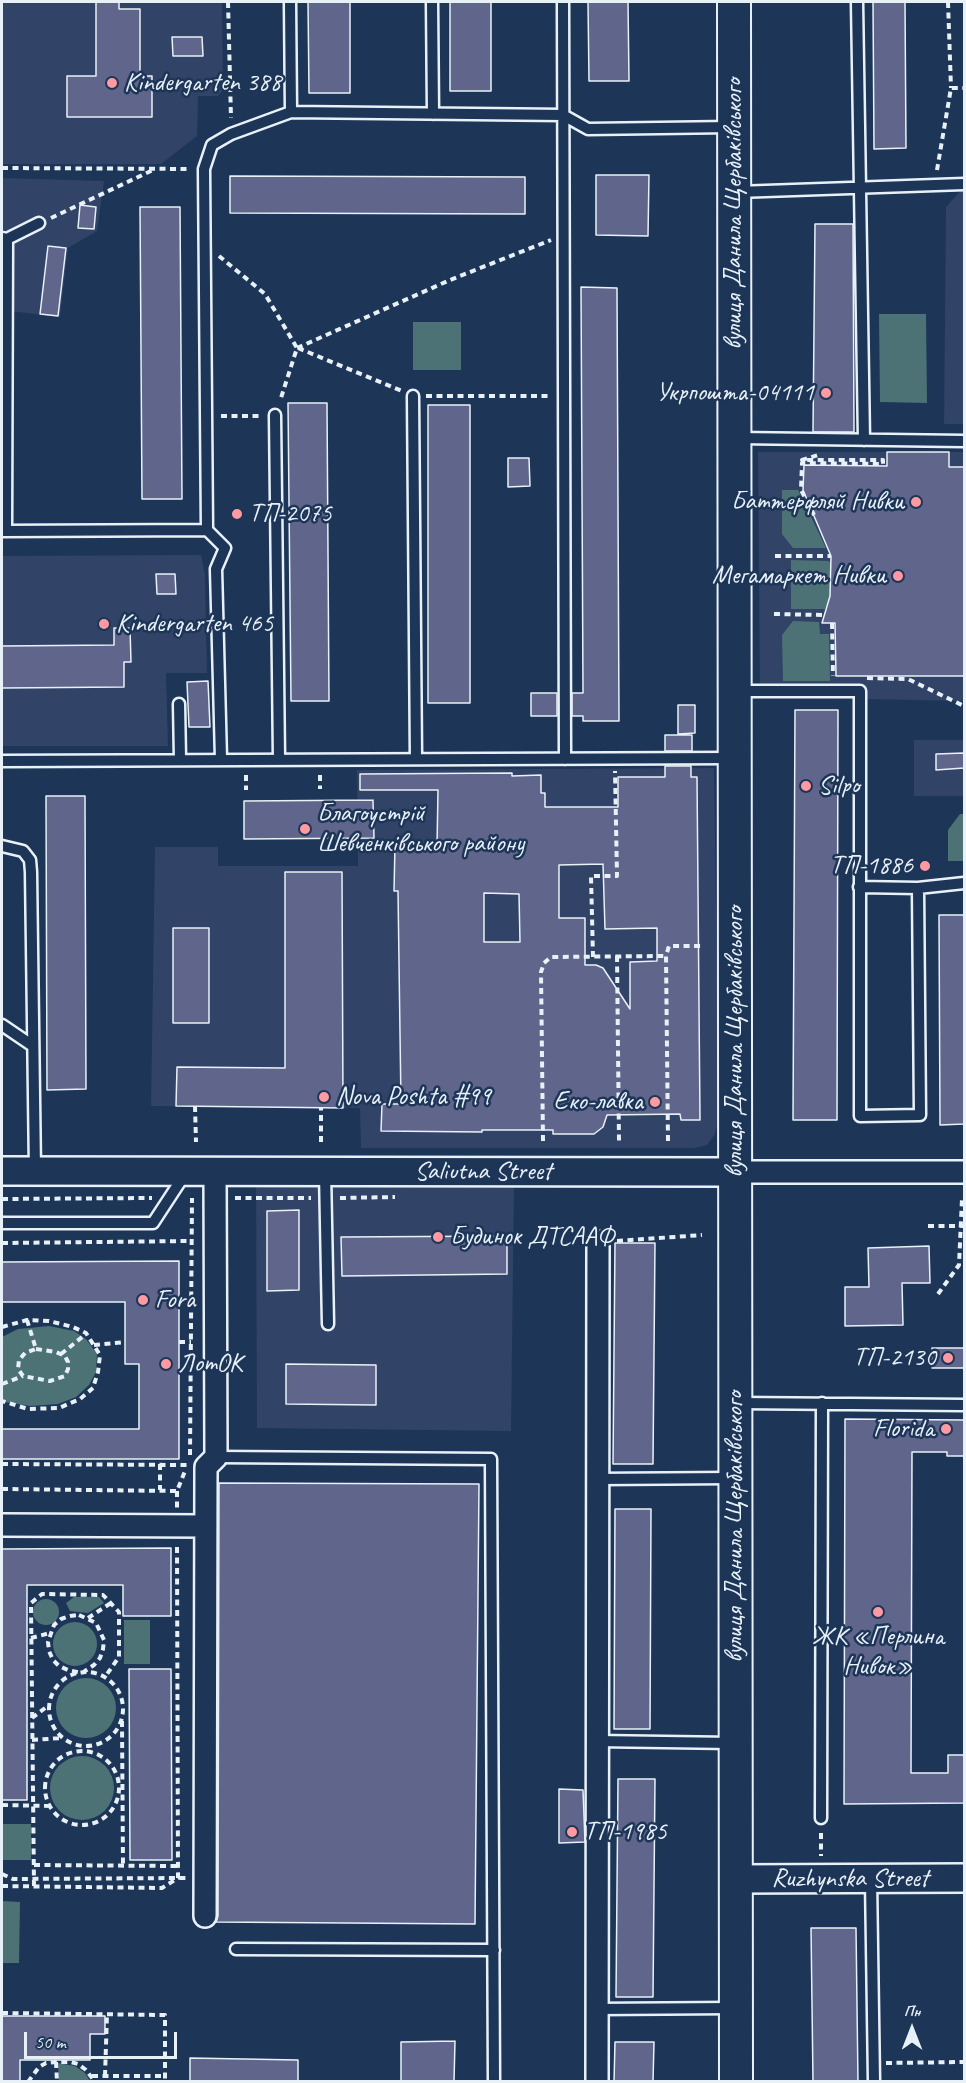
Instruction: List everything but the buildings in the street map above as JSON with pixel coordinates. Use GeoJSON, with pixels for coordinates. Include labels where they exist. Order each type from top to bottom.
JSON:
{"type":"FeatureCollection","features":[{"type":"Feature","properties":{"kind":"main road","name":"вулиця Данила Щербаківського"},"geometry":{"type":"LineString","coordinates":[[734,2],[736,2082]]}},
{"type":"Feature","properties":{"kind":"street","name":"Saliutna Street"},"geometry":{"type":"LineString","coordinates":[[2,1172],[186,1172],[215,1185],[326,1185],[735,1172],[964,1172]]}},
{"type":"Feature","properties":{"kind":"street"},"geometry":{"type":"LineString","coordinates":[[205,1916],[206,1467],[216,1457],[215,1185]]}},
{"type":"Feature","properties":{"kind":"street"},"geometry":{"type":"LineString","coordinates":[[597,2082],[598,1242]]}},
{"type":"Feature","properties":{"kind":"street"},"geometry":{"type":"LineString","coordinates":[[2,1525],[206,1526]]}},
{"type":"Feature","properties":{"kind":"street","name":"Ruzhynska Street"},"geometry":{"type":"LineString","coordinates":[[736,1879],[964,1878]]}},
{"type":"Feature","properties":{"kind":"lane"},"geometry":{"type":"LineString","coordinates":[[290,2],[291,112]]}},
{"type":"Feature","properties":{"kind":"lane"},"geometry":{"type":"LineString","coordinates":[[432,2],[433,114]]}},
{"type":"Feature","properties":{"kind":"lane"},"geometry":{"type":"LineString","coordinates":[[563,2],[565,759]]}},
{"type":"Feature","properties":{"kind":"lane"},"geometry":{"type":"LineString","coordinates":[[857,2],[864,440]]}},
{"type":"Feature","properties":{"kind":"lane"},"geometry":{"type":"LineString","coordinates":[[221,759],[216,568],[225,548],[207,530],[204,169],[212,145],[231,134],[291,112],[563,115],[588,129],[734,127]]}},
{"type":"Feature","properties":{"kind":"lane"},"geometry":{"type":"LineString","coordinates":[[734,192],[964,184]]}},
{"type":"Feature","properties":{"kind":"lane"},"geometry":{"type":"LineString","coordinates":[[39,223],[4,238],[4,531],[207,530]]}},
{"type":"Feature","properties":{"kind":"lane"},"geometry":{"type":"LineString","coordinates":[[413,396],[416,759]]}},
{"type":"Feature","properties":{"kind":"lane"},"geometry":{"type":"LineString","coordinates":[[275,416],[279,759]]}},
{"type":"Feature","properties":{"kind":"lane"},"geometry":{"type":"LineString","coordinates":[[735,438],[964,441]]}},
{"type":"Feature","properties":{"kind":"lane"},"geometry":{"type":"LineString","coordinates":[[735,691],[860,692],[860,1116],[920,1115],[918,888]]}},
{"type":"Feature","properties":{"kind":"lane"},"geometry":{"type":"LineString","coordinates":[[179,704],[180,759]]}},
{"type":"Feature","properties":{"kind":"lane"},"geometry":{"type":"LineString","coordinates":[[2,760],[735,758]]}},
{"type":"Feature","properties":{"kind":"lane"},"geometry":{"type":"LineString","coordinates":[[2,846],[24,851],[30,860],[32,872],[34,1172]]}},
{"type":"Feature","properties":{"kind":"lane"},"geometry":{"type":"LineString","coordinates":[[859,887],[918,888],[964,883]]}},
{"type":"Feature","properties":{"kind":"lane"},"geometry":{"type":"LineString","coordinates":[[2,1025],[33,1046]]}},
{"type":"Feature","properties":{"kind":"lane"},"geometry":{"type":"LineString","coordinates":[[2,1223],[153,1223],[186,1172]]}},
{"type":"Feature","properties":{"kind":"lane"},"geometry":{"type":"LineString","coordinates":[[326,1185],[328,1324]]}},
{"type":"Feature","properties":{"kind":"lane"},"geometry":{"type":"LineString","coordinates":[[736,1403],[964,1405]]}},
{"type":"Feature","properties":{"kind":"lane"},"geometry":{"type":"LineString","coordinates":[[820,1818],[822,1403]]}},
{"type":"Feature","properties":{"kind":"lane"},"geometry":{"type":"LineString","coordinates":[[216,1457],[491,1459],[494,2082]]}},
{"type":"Feature","properties":{"kind":"lane"},"geometry":{"type":"LineString","coordinates":[[598,1479],[735,1478]]}},
{"type":"Feature","properties":{"kind":"lane"},"geometry":{"type":"LineString","coordinates":[[596,1741],[735,1743]]}},
{"type":"Feature","properties":{"kind":"lane"},"geometry":{"type":"LineString","coordinates":[[871,1879],[874,2082]]}},
{"type":"Feature","properties":{"kind":"lane"},"geometry":{"type":"LineString","coordinates":[[236,1949],[494,1950]]}},
{"type":"Feature","properties":{"kind":"lane"},"geometry":{"type":"LineString","coordinates":[[597,2009],[736,2008]]}},
{"type":"Feature","properties":{"kind":"path"},"geometry":{"type":"LineString","coordinates":[[228,2],[231,134]]}},
{"type":"Feature","properties":{"kind":"path"},"geometry":{"type":"LineString","coordinates":[[934,185],[951,88],[948,2]]}},
{"type":"Feature","properties":{"kind":"path"},"geometry":{"type":"LineString","coordinates":[[951,88],[964,88]]}},
{"type":"Feature","properties":{"kind":"path"},"geometry":{"type":"LineString","coordinates":[[2,168],[204,169]]}},
{"type":"Feature","properties":{"kind":"path"},"geometry":{"type":"LineString","coordinates":[[39,223],[156,169]]}},
{"type":"Feature","properties":{"kind":"path"},"geometry":{"type":"LineString","coordinates":[[206,416],[275,416],[297,348],[450,280],[563,236]]}},
{"type":"Feature","properties":{"kind":"path"},"geometry":{"type":"LineString","coordinates":[[205,244],[265,294],[297,348],[413,396],[563,396]]}},
{"type":"Feature","properties":{"kind":"path"},"geometry":{"type":"LineString","coordinates":[[814,515],[801,490],[802,463],[883,464],[883,460],[802,460],[823,453]]}},
{"type":"Feature","properties":{"kind":"path"},"geometry":{"type":"LineString","coordinates":[[775,556],[831,556]]}},
{"type":"Feature","properties":{"kind":"path"},"geometry":{"type":"LineString","coordinates":[[774,614],[824,615]]}},
{"type":"Feature","properties":{"kind":"path"},"geometry":{"type":"LineString","coordinates":[[832,623],[833,681]]}},
{"type":"Feature","properties":{"kind":"path"},"geometry":{"type":"LineString","coordinates":[[908,679],[964,706]]}},
{"type":"Feature","properties":{"kind":"path"},"geometry":{"type":"LineString","coordinates":[[593,957],[591,876],[617,876],[615,759]]}},
{"type":"Feature","properties":{"kind":"path"},"geometry":{"type":"LineString","coordinates":[[668,1141],[666,956],[669,946],[704,946]]}},
{"type":"Feature","properties":{"kind":"path"},"geometry":{"type":"LineString","coordinates":[[617,956],[619,1141]]}},
{"type":"Feature","properties":{"kind":"path"},"geometry":{"type":"LineString","coordinates":[[543,1141],[541,972],[544,963],[551,957],[666,956]]}},
{"type":"Feature","properties":{"kind":"path"},"geometry":{"type":"LineString","coordinates":[[195,1106],[196,1142]]}},
{"type":"Feature","properties":{"kind":"path"},"geometry":{"type":"LineString","coordinates":[[321,1107],[321,1142]]}},
{"type":"Feature","properties":{"kind":"path"},"geometry":{"type":"LineString","coordinates":[[2,1199],[192,1198],[215,1185],[326,1185],[397,1197]]}},
{"type":"Feature","properties":{"kind":"path"},"geometry":{"type":"LineString","coordinates":[[178,1878],[177,1491],[190,1459],[192,1198]]}},
{"type":"Feature","properties":{"kind":"path"},"geometry":{"type":"LineString","coordinates":[[938,1294],[959,1266],[963,1226],[962,1199]]}},
{"type":"Feature","properties":{"kind":"path"},"geometry":{"type":"LineString","coordinates":[[928,1226],[963,1226]]}},
{"type":"Feature","properties":{"kind":"path"},"geometry":{"type":"LineString","coordinates":[[598,1242],[702,1235]]}},
{"type":"Feature","properties":{"kind":"path"},"geometry":{"type":"LineString","coordinates":[[2,1243],[192,1241]]}},
{"type":"Feature","properties":{"kind":"path"},"geometry":{"type":"LineString","coordinates":[[27,1320],[36,1349]]}},
{"type":"Feature","properties":{"kind":"path"},"geometry":{"type":"LineString","coordinates":[[2,1327],[27,1320],[73,1327],[86,1333],[99,1355],[98,1372],[93,1388],[80,1399],[59,1408],[28,1409],[2,1401]]}},
{"type":"Feature","properties":{"kind":"path"},"geometry":{"type":"LineString","coordinates":[[61,1354],[86,1333]]}},
{"type":"Feature","properties":{"kind":"path"},"geometry":{"type":"LineString","coordinates":[[94,1345],[125,1342]]}},
{"type":"Feature","properties":{"kind":"path"},"geometry":{"type":"LineString","coordinates":[[179,1342],[191,1342]]}},
{"type":"Feature","properties":{"kind":"path"},"geometry":{"type":"LineString","coordinates":[[2,1384],[23,1376],[50,1381],[65,1376],[68,1362],[61,1354],[36,1349],[25,1353],[19,1360],[18,1369],[23,1376]]}},
{"type":"Feature","properties":{"kind":"path"},"geometry":{"type":"LineString","coordinates":[[2,1464],[187,1465]]}},
{"type":"Feature","properties":{"kind":"path"},"geometry":{"type":"LineString","coordinates":[[160,1464],[160,1490]]}},
{"type":"Feature","properties":{"kind":"path"},"geometry":{"type":"LineString","coordinates":[[2,1488],[177,1491]]}},
{"type":"Feature","properties":{"kind":"path"},"geometry":{"type":"LineString","coordinates":[[34,1886],[31,1603],[42,1594],[103,1595],[111,1603],[119,1612],[119,1657],[105,1677]]}},
{"type":"Feature","properties":{"kind":"path"},"geometry":{"type":"LineString","coordinates":[[88,1618],[111,1603]]}},
{"type":"Feature","properties":{"kind":"path"},"geometry":{"type":"LineString","coordinates":[[122,1718],[110,1737],[87,1746],[74,1744],[63,1738],[52,1723],[50,1704],[53,1692],[71,1675],[82,1672],[94,1665],[103,1649],[101,1631],[96,1623],[79,1616],[61,1619],[50,1633],[48,1642],[53,1660],[68,1670],[82,1672],[94,1673],[105,1677],[114,1685],[123,1706],[121,1790],[123,1866]]}},
{"type":"Feature","properties":{"kind":"path"},"geometry":{"type":"LineString","coordinates":[[31,1638],[50,1633]]}},
{"type":"Feature","properties":{"kind":"path"},"geometry":{"type":"LineString","coordinates":[[32,1718],[50,1704]]}},
{"type":"Feature","properties":{"kind":"path"},"geometry":{"type":"LineString","coordinates":[[32,1740],[63,1738]]}},
{"type":"Feature","properties":{"kind":"path"},"geometry":{"type":"LineString","coordinates":[[85,1752],[87,1746]]}},
{"type":"Feature","properties":{"kind":"path"},"geometry":{"type":"LineString","coordinates":[[74,1752],[85,1752],[96,1754],[113,1768],[121,1790],[112,1811],[104,1818],[94,1824],[73,1824],[56,1814],[50,1806],[45,1784],[48,1773],[63,1756],[74,1752]]}},
{"type":"Feature","properties":{"kind":"path"},"geometry":{"type":"LineString","coordinates":[[2,1805],[50,1806]]}},
{"type":"Feature","properties":{"kind":"path"},"geometry":{"type":"LineString","coordinates":[[820,1818],[821,1856]]}},
{"type":"Feature","properties":{"kind":"path"},"geometry":{"type":"LineString","coordinates":[[34,1865],[178,1866]]}},
{"type":"Feature","properties":{"kind":"path"},"geometry":{"type":"LineString","coordinates":[[2,1874],[13,1879],[205,1878]]}},
{"type":"Feature","properties":{"kind":"path"},"geometry":{"type":"LineString","coordinates":[[2,1886],[162,1888],[178,1878]]}},
{"type":"Feature","properties":{"kind":"path"},"geometry":{"type":"LineString","coordinates":[[2,2013],[165,2015],[165,2079],[92,2076]]}},
{"type":"Feature","properties":{"kind":"path"},"geometry":{"type":"LineString","coordinates":[[105,2076],[107,2014]]}},
{"type":"Feature","properties":{"kind":"path"},"geometry":{"type":"LineString","coordinates":[[56,2062],[57,2082]]}},
{"type":"Feature","properties":{"kind":"path"},"geometry":{"type":"LineString","coordinates":[[28,2082],[39,2067],[46,2063],[56,2062],[78,2064],[92,2076],[95,2082]]}},
{"type":"Feature","properties":{"kind":"path"},"geometry":{"type":"LineString","coordinates":[[873,2063],[964,2062]]}},
{"type":"Feature","properties":{"kind":"shaded area","name":"Kindergarten 388"},"geometry":{"type":"Polygon","coordinates":[[[2,2],[222,2],[223,90],[218,96],[198,96],[197,136],[161,164],[2,164],[2,2]]]}},
{"type":"Feature","properties":{"kind":"shaded area"},"geometry":{"type":"Polygon","coordinates":[[[2,178],[104,181],[97,231],[68,248],[60,317],[2,310],[2,178]]]}},
{"type":"Feature","properties":{"kind":"shaded area"},"geometry":{"type":"Polygon","coordinates":[[[964,187],[964,424],[944,424],[946,207],[964,187]]]}},
{"type":"Feature","properties":{"kind":"shaded area","name":"Мегамаркет Нивки"},"geometry":{"type":"Polygon","coordinates":[[[758,452],[964,452],[964,701],[760,697],[758,452]]]}},
{"type":"Feature","properties":{"kind":"shaded area","name":"Kindergarten 465"},"geometry":{"type":"Polygon","coordinates":[[[201,555],[205,575],[207,673],[166,673],[168,746],[2,746],[2,556],[201,555]]]}},
{"type":"Feature","properties":{"kind":"shaded area"},"geometry":{"type":"Polygon","coordinates":[[[914,740],[964,740],[964,796],[914,796],[914,740]]]}},
{"type":"Feature","properties":{"kind":"shaded area"},"geometry":{"type":"Polygon","coordinates":[[[714,768],[719,1119],[715,1134],[707,1145],[694,1148],[361,1148],[360,1108],[151,1106],[155,847],[218,847],[218,866],[358,866],[357,770],[714,768]]]}},
{"type":"Feature","properties":{"kind":"shaded area"},"geometry":{"type":"Polygon","coordinates":[[[256,1184],[514,1186],[511,1431],[257,1428],[256,1184]]]}},
{"type":"Feature","properties":{"kind":"green space"},"geometry":{"type":"Polygon","coordinates":[[[879,314],[926,314],[927,403],[880,402],[879,314]]]}},
{"type":"Feature","properties":{"kind":"green space"},"geometry":{"type":"Polygon","coordinates":[[[413,322],[461,322],[461,370],[413,370],[413,322]]]}},
{"type":"Feature","properties":{"kind":"green space"},"geometry":{"type":"Polygon","coordinates":[[[782,490],[798,490],[826,548],[793,548],[782,534],[782,490]]]}},
{"type":"Feature","properties":{"kind":"green space"},"geometry":{"type":"Polygon","coordinates":[[[791,560],[829,561],[831,565],[830,596],[825,609],[791,609],[791,560]]]}},
{"type":"Feature","properties":{"kind":"green space"},"geometry":{"type":"Polygon","coordinates":[[[793,621],[819,622],[820,634],[829,634],[830,681],[783,681],[782,635],[793,621]]]}},
{"type":"Feature","properties":{"kind":"green space"},"geometry":{"type":"Polygon","coordinates":[[[960,814],[964,814],[964,861],[948,861],[948,830],[960,814]]]}},
{"type":"Feature","properties":{"kind":"green space"},"geometry":{"type":"Polygon","coordinates":[[[49,1326],[74,1331],[86,1339],[97,1354],[96,1372],[89,1385],[76,1397],[58,1404],[30,1406],[5,1402],[2,1399],[2,1337],[18,1329],[49,1326]]]}},
{"type":"Feature","properties":{"kind":"green space"},"geometry":{"type":"Polygon","coordinates":[[[74,1597],[99,1597],[104,1603],[88,1613],[70,1611],[66,1603],[74,1597]]]}},
{"type":"Feature","properties":{"kind":"green space"},"geometry":{"type":"Polygon","coordinates":[[[46,1599],[55,1603],[59,1612],[55,1621],[46,1625],[37,1621],[33,1612],[37,1603],[46,1599]]]}},
{"type":"Feature","properties":{"kind":"green space"},"geometry":{"type":"Polygon","coordinates":[[[124,1620],[150,1620],[150,1664],[124,1664],[124,1620]]]}},
{"type":"Feature","properties":{"kind":"green space"},"geometry":{"type":"Polygon","coordinates":[[[75,1622],[90,1629],[97,1644],[90,1659],[75,1666],[60,1659],[53,1644],[60,1629],[75,1622]]]}},
{"type":"Feature","properties":{"kind":"green space"},"geometry":{"type":"Polygon","coordinates":[[[80,1678],[92,1678],[108,1686],[114,1696],[116,1708],[114,1720],[108,1730],[92,1738],[80,1738],[64,1730],[56,1714],[56,1702],[64,1686],[80,1678]]]}},
{"type":"Feature","properties":{"kind":"green space"},"geometry":{"type":"Polygon","coordinates":[[[76,1756],[88,1756],[105,1765],[112,1776],[114,1788],[112,1800],[105,1811],[88,1820],[76,1820],[64,1815],[55,1806],[50,1794],[50,1782],[55,1770],[64,1761],[76,1756]]]}},
{"type":"Feature","properties":{"kind":"green space"},"geometry":{"type":"Polygon","coordinates":[[[2,1824],[31,1824],[31,1860],[2,1860],[2,1824]]]}},
{"type":"Feature","properties":{"kind":"green space"},"geometry":{"type":"Polygon","coordinates":[[[2,1901],[20,1902],[19,1963],[2,1963],[2,1901]]]}},
{"type":"Feature","properties":{"kind":"green space"},"geometry":{"type":"Polygon","coordinates":[[[58,2063],[75,2066],[85,2073],[90,2081],[59,2081],[58,2063]]]}},
{"type":"Feature","properties":{"kind":"place","name":"Kindergarten 388"},"geometry":{"type":"Point","coordinates":[112,83]}},
{"type":"Feature","properties":{"kind":"place","name":"Укрпошта-04111"},"geometry":{"type":"Point","coordinates":[826,393]}},
{"type":"Feature","properties":{"kind":"place","name":"Баттерфляй Нивки"},"geometry":{"type":"Point","coordinates":[916,502]}},
{"type":"Feature","properties":{"kind":"place","name":"ТП-2075"},"geometry":{"type":"Point","coordinates":[237,514]}},
{"type":"Feature","properties":{"kind":"place","name":"Мегамаркет Нивки"},"geometry":{"type":"Point","coordinates":[898,576]}},
{"type":"Feature","properties":{"kind":"place","name":"Kindergarten 465"},"geometry":{"type":"Point","coordinates":[104,624]}},
{"type":"Feature","properties":{"kind":"place","name":"Silpo"},"geometry":{"type":"Point","coordinates":[806,786]}},
{"type":"Feature","properties":{"kind":"place","name":"Благоустрій Шевченківського району"},"geometry":{"type":"Point","coordinates":[305,829]}},
{"type":"Feature","properties":{"kind":"place","name":"ТП-1886"},"geometry":{"type":"Point","coordinates":[925,866]}},
{"type":"Feature","properties":{"kind":"place","name":"Nova Poshta #99"},"geometry":{"type":"Point","coordinates":[324,1097]}},
{"type":"Feature","properties":{"kind":"place","name":"Еко-лавка"},"geometry":{"type":"Point","coordinates":[655,1102]}},
{"type":"Feature","properties":{"kind":"place","name":"Будинок ДТСААФ"},"geometry":{"type":"Point","coordinates":[438,1237]}},
{"type":"Feature","properties":{"kind":"place","name":"Fora"},"geometry":{"type":"Point","coordinates":[143,1300]}},
{"type":"Feature","properties":{"kind":"place","name":"ТП-2130"},"geometry":{"type":"Point","coordinates":[948,1358]}},
{"type":"Feature","properties":{"kind":"place","name":"ЛотОК"},"geometry":{"type":"Point","coordinates":[166,1364]}},
{"type":"Feature","properties":{"kind":"place","name":"Florida"},"geometry":{"type":"Point","coordinates":[946,1429]}},
{"type":"Feature","properties":{"kind":"place","name":"ЖК «Перлина Нивок»"},"geometry":{"type":"Point","coordinates":[878,1612]}},
{"type":"Feature","properties":{"kind":"place","name":"ТП-1985"},"geometry":{"type":"Point","coordinates":[572,1832]}}]}
